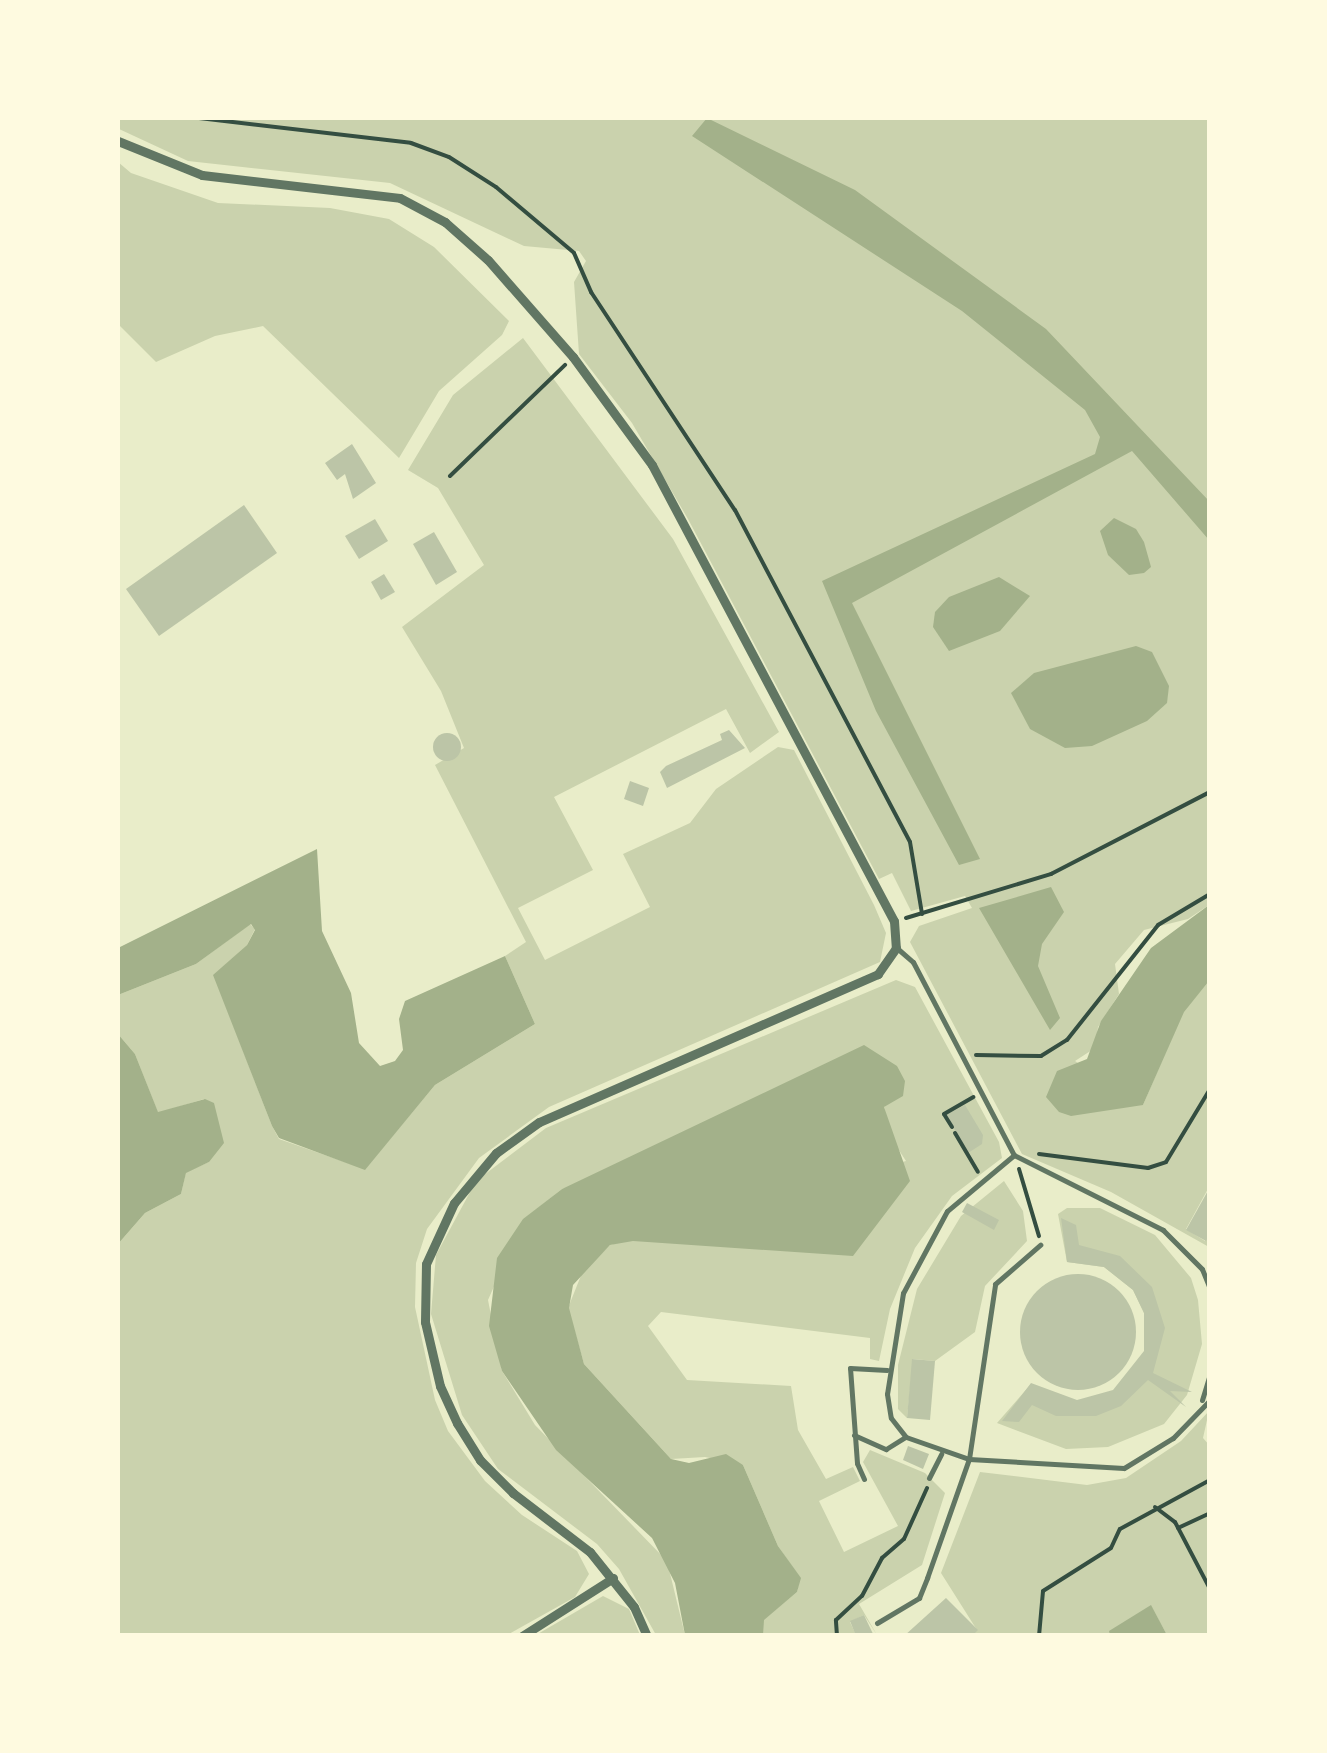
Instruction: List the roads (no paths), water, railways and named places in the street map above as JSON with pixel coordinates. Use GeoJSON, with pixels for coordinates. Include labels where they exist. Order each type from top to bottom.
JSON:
{"type":"FeatureCollection","features":[{"type":"Feature","properties":{"kind":"street"},"geometry":{"type":"LineString","coordinates":[[118,141],[202,176],[338,186],[424,208],[488,260],[573,357],[652,465],[894,921],[896,948],[878,974],[540,1122],[496,1153],[454,1203],[426,1264],[425,1322],[457,1423],[480,1460],[590,1552],[613,1578],[647,1636]]}},
{"type":"Feature","properties":{"kind":"street"},"geometry":{"type":"LineString","coordinates":[[522,1636],[613,1578]]}},
{"type":"Feature","properties":{"kind":"lane"},"geometry":{"type":"LineString","coordinates":[[896,948],[913,962],[1014,1155],[1163,1230],[1202,1269],[1210,1289]]}},
{"type":"Feature","properties":{"kind":"lane"},"geometry":{"type":"LineString","coordinates":[[1014,1155],[961,1194],[935,1226],[903,1293],[888,1370],[891,1418],[906,1436],[942,1454],[968,1459],[1124,1468],[1172,1438],[1206,1400],[1210,1374]]}},
{"type":"Feature","properties":{"kind":"lane"},"geometry":{"type":"LineString","coordinates":[[878,1623],[918,1598],[968,1459],[995,1284],[1040,1246]]}},
{"type":"Feature","properties":{"kind":"lane"},"geometry":{"type":"LineString","coordinates":[[1202,1269],[1210,1266]]}},
{"type":"Feature","properties":{"kind":"lane"},"geometry":{"type":"LineString","coordinates":[[864,1479],[854,1435],[850,1368],[888,1370]]}},
{"type":"Feature","properties":{"kind":"lane"},"geometry":{"type":"LineString","coordinates":[[854,1435],[886,1448],[906,1436]]}},
{"type":"Feature","properties":{"kind":"lane"},"geometry":{"type":"LineString","coordinates":[[929,1478],[942,1454]]}}]}
